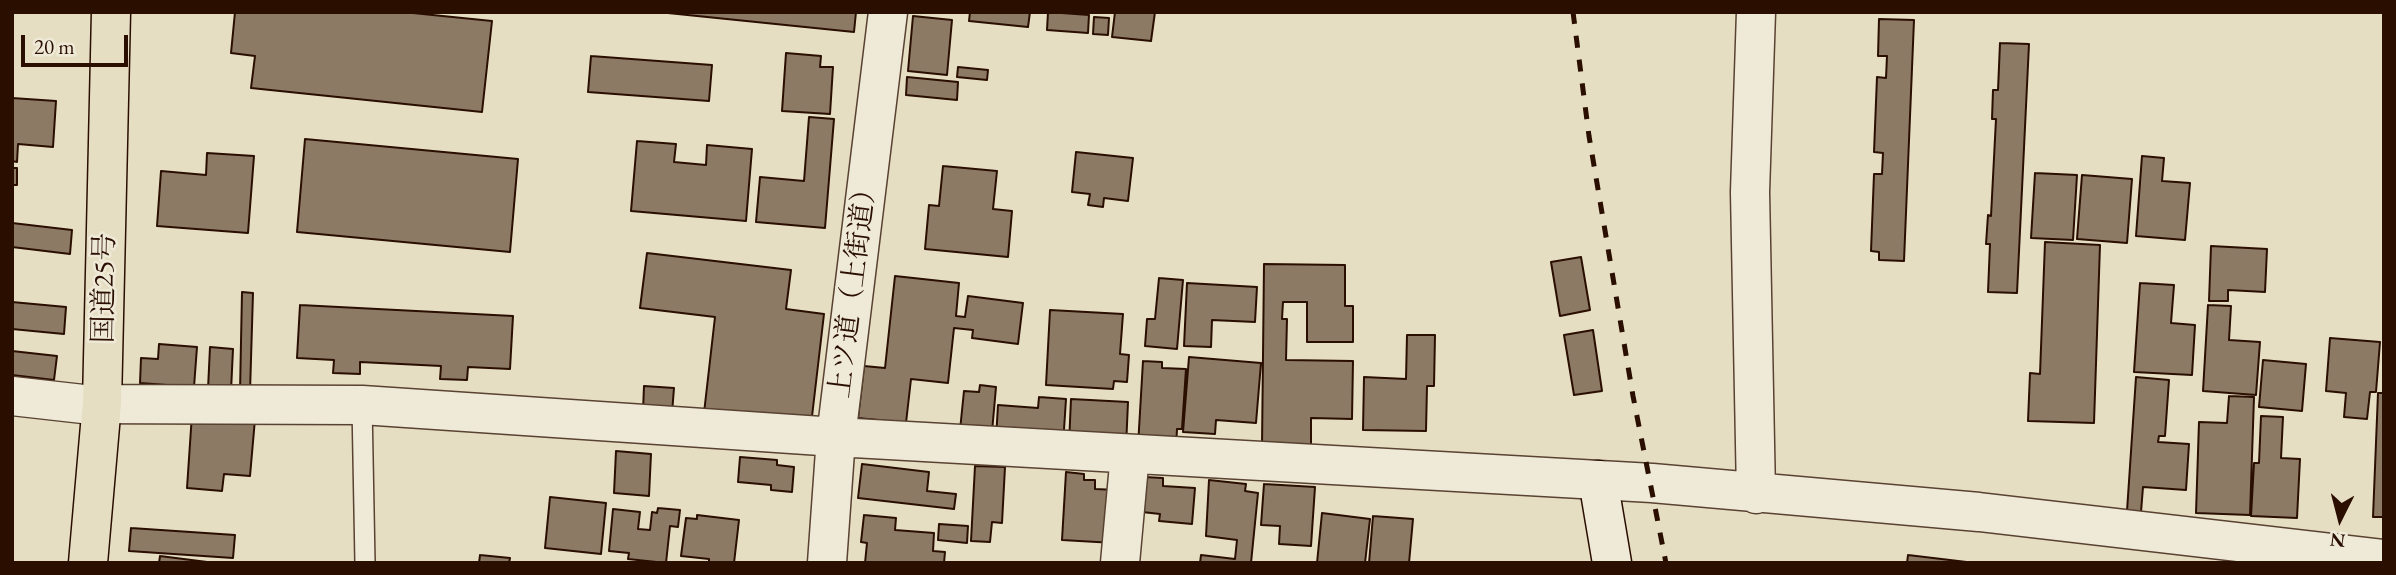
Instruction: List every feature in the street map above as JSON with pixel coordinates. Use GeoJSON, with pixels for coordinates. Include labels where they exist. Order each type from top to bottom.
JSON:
{"type":"FeatureCollection","features":[{"type":"Feature","properties":{"kind":"highway","name":"国道25号"},"geometry":{"type":"LineString","coordinates":[[88,563],[102,403],[111,12]]}},
{"type":"Feature","properties":{"kind":"street","name":"上ツ道（上街道）"},"geometry":{"type":"LineString","coordinates":[[827,563],[836,438],[888,12]]}},
{"type":"Feature","properties":{"kind":"street"},"geometry":{"type":"LineString","coordinates":[[1756,12],[1749,192],[1756,494]]}},
{"type":"Feature","properties":{"kind":"street"},"geometry":{"type":"LineString","coordinates":[[12,396],[102,403],[362,405],[836,438],[1598,480],[1979,512],[2384,559]]}},
{"type":"Feature","properties":{"kind":"street"},"geometry":{"type":"LineString","coordinates":[[1120,563],[1130,454]]}},
{"type":"Feature","properties":{"kind":"street"},"geometry":{"type":"LineString","coordinates":[[1598,480],[1612,563]]}},
{"type":"Feature","properties":{"kind":"lane"},"geometry":{"type":"LineString","coordinates":[[362,405],[365,563]]}},
{"type":"Feature","properties":{"kind":"building"},"geometry":{"type":"Polygon","coordinates":[[[235,12],[403,12],[492,21],[482,112],[251,88],[255,56],[231,53],[235,12]]]}},
{"type":"Feature","properties":{"kind":"building"},"geometry":{"type":"Polygon","coordinates":[[[658,12],[856,12],[854,32],[658,12]]]}},
{"type":"Feature","properties":{"kind":"building"},"geometry":{"type":"Polygon","coordinates":[[[970,12],[1030,12],[1028,27],[969,21],[970,12]]]}},
{"type":"Feature","properties":{"kind":"building"},"geometry":{"type":"Polygon","coordinates":[[[1048,12],[1089,15],[1088,33],[1047,30],[1048,12]]]}},
{"type":"Feature","properties":{"kind":"building"},"geometry":{"type":"Polygon","coordinates":[[[1115,12],[1155,12],[1151,41],[1112,37],[1115,12]]]}},
{"type":"Feature","properties":{"kind":"building"},"geometry":{"type":"Polygon","coordinates":[[[913,16],[952,20],[947,75],[908,71],[913,16]]]}},
{"type":"Feature","properties":{"kind":"building"},"geometry":{"type":"Polygon","coordinates":[[[1094,17],[1109,18],[1108,35],[1093,34],[1094,17]]]}},
{"type":"Feature","properties":{"kind":"building"},"geometry":{"type":"Polygon","coordinates":[[[1879,19],[1914,20],[1904,261],[1879,260],[1879,252],[1871,251],[1874,174],[1882,174],[1883,153],[1874,152],[1877,77],[1886,78],[1887,56],[1878,56],[1879,19]]]}},
{"type":"Feature","properties":{"kind":"building"},"geometry":{"type":"Polygon","coordinates":[[[2000,43],[2029,44],[2017,293],[1988,292],[1990,244],[1986,244],[1988,215],[1991,216],[1996,119],[1992,119],[1993,90],[1998,90],[2000,43]]]}},
{"type":"Feature","properties":{"kind":"building"},"geometry":{"type":"Polygon","coordinates":[[[786,53],[821,56],[820,67],[833,67],[830,114],[782,111],[786,53]]]}},
{"type":"Feature","properties":{"kind":"building"},"geometry":{"type":"Polygon","coordinates":[[[591,56],[712,65],[709,101],[588,92],[591,56]]]}},
{"type":"Feature","properties":{"kind":"building"},"geometry":{"type":"Polygon","coordinates":[[[958,67],[988,70],[987,80],[957,77],[958,67]]]}},
{"type":"Feature","properties":{"kind":"building"},"geometry":{"type":"Polygon","coordinates":[[[907,77],[958,82],[957,100],[906,95],[907,77]]]}},
{"type":"Feature","properties":{"kind":"building"},"geometry":{"type":"Polygon","coordinates":[[[12,98],[56,101],[53,147],[18,144],[17,162],[12,161],[12,98]]]}},
{"type":"Feature","properties":{"kind":"building"},"geometry":{"type":"Polygon","coordinates":[[[809,117],[834,119],[825,228],[756,222],[760,177],[804,181],[809,117]]]}},
{"type":"Feature","properties":{"kind":"building"},"geometry":{"type":"Polygon","coordinates":[[[305,139],[518,159],[510,252],[297,232],[305,139]]]}},
{"type":"Feature","properties":{"kind":"building"},"geometry":{"type":"Polygon","coordinates":[[[637,141],[676,144],[674,162],[706,165],[707,145],[752,149],[746,221],[631,211],[637,141]]]}},
{"type":"Feature","properties":{"kind":"building"},"geometry":{"type":"Polygon","coordinates":[[[1076,152],[1133,158],[1128,201],[1104,198],[1103,207],[1088,205],[1090,194],[1072,192],[1076,152]]]}},
{"type":"Feature","properties":{"kind":"building"},"geometry":{"type":"Polygon","coordinates":[[[207,153],[254,156],[248,233],[157,226],[161,171],[206,175],[207,153]]]}},
{"type":"Feature","properties":{"kind":"building"},"geometry":{"type":"Polygon","coordinates":[[[2142,156],[2164,158],[2162,181],[2190,183],[2185,240],[2136,236],[2142,156]]]}},
{"type":"Feature","properties":{"kind":"building"},"geometry":{"type":"Polygon","coordinates":[[[943,166],[997,171],[993,209],[1012,211],[1008,257],[925,249],[929,205],[939,206],[943,166]]]}},
{"type":"Feature","properties":{"kind":"building"},"geometry":{"type":"Polygon","coordinates":[[[12,168],[17,168],[17,185],[12,185],[12,168]]]}},
{"type":"Feature","properties":{"kind":"building"},"geometry":{"type":"Polygon","coordinates":[[[2035,173],[2077,175],[2073,240],[2031,238],[2035,173]]]}},
{"type":"Feature","properties":{"kind":"building"},"geometry":{"type":"Polygon","coordinates":[[[2082,175],[2132,179],[2127,243],[2077,239],[2082,175]]]}},
{"type":"Feature","properties":{"kind":"building"},"geometry":{"type":"Polygon","coordinates":[[[12,223],[72,230],[70,254],[12,247],[12,223]]]}},
{"type":"Feature","properties":{"kind":"building"},"geometry":{"type":"Polygon","coordinates":[[[2045,242],[2100,245],[2094,423],[2028,421],[2030,373],[2040,374],[2045,242]]]}},
{"type":"Feature","properties":{"kind":"building"},"geometry":{"type":"Polygon","coordinates":[[[2211,246],[2267,249],[2265,292],[2228,290],[2228,301],[2209,301],[2211,246]]]}},
{"type":"Feature","properties":{"kind":"building"},"geometry":{"type":"Polygon","coordinates":[[[647,253],[791,270],[786,309],[824,314],[811,425],[704,413],[715,317],[640,308],[647,253]]]}},
{"type":"Feature","properties":{"kind":"building"},"geometry":{"type":"Polygon","coordinates":[[[1581,257],[1590,310],[1560,316],[1551,262],[1581,257]]]}},
{"type":"Feature","properties":{"kind":"building"},"geometry":{"type":"Polygon","coordinates":[[[1264,264],[1345,265],[1345,306],[1353,306],[1353,342],[1307,342],[1307,302],[1283,302],[1282,319],[1287,319],[1286,360],[1353,361],[1352,419],[1311,418],[1311,446],[1262,446],[1264,264]]]}},
{"type":"Feature","properties":{"kind":"building"},"geometry":{"type":"Polygon","coordinates":[[[895,276],[959,283],[956,316],[965,317],[968,296],[1023,303],[1018,344],[972,338],[973,330],[954,328],[948,383],[911,379],[906,423],[858,418],[864,366],[885,368],[895,276]]]}},
{"type":"Feature","properties":{"kind":"building"},"geometry":{"type":"Polygon","coordinates":[[[1159,278],[1183,280],[1177,349],[1145,346],[1147,319],[1155,319],[1159,278]]]}},
{"type":"Feature","properties":{"kind":"building"},"geometry":{"type":"Polygon","coordinates":[[[1187,283],[1257,287],[1255,322],[1212,320],[1211,347],[1184,346],[1187,283]]]}},
{"type":"Feature","properties":{"kind":"building"},"geometry":{"type":"Polygon","coordinates":[[[2140,283],[2174,285],[2171,323],[2195,325],[2192,375],[2134,372],[2140,283]]]}},
{"type":"Feature","properties":{"kind":"building"},"geometry":{"type":"Polygon","coordinates":[[[242,292],[253,293],[250,392],[240,392],[242,292]]]}},
{"type":"Feature","properties":{"kind":"building"},"geometry":{"type":"Polygon","coordinates":[[[12,302],[66,307],[64,334],[12,329],[12,302]]]}},
{"type":"Feature","properties":{"kind":"building"},"geometry":{"type":"Polygon","coordinates":[[[300,305],[513,316],[510,369],[468,367],[467,380],[440,379],[441,366],[360,362],[360,374],[333,373],[334,360],[297,358],[300,305]]]}},
{"type":"Feature","properties":{"kind":"building"},"geometry":{"type":"Polygon","coordinates":[[[2208,305],[2231,306],[2229,340],[2260,342],[2256,395],[2203,391],[2208,305]]]}},
{"type":"Feature","properties":{"kind":"building"},"geometry":{"type":"Polygon","coordinates":[[[1050,310],[1123,314],[1120,354],[1129,355],[1127,382],[1114,381],[1113,389],[1046,385],[1050,310]]]}},
{"type":"Feature","properties":{"kind":"building"},"geometry":{"type":"Polygon","coordinates":[[[1593,330],[1602,391],[1574,395],[1564,335],[1593,330]]]}},
{"type":"Feature","properties":{"kind":"building"},"geometry":{"type":"Polygon","coordinates":[[[1407,335],[1435,335],[1434,386],[1427,386],[1426,431],[1363,430],[1364,377],[1406,379],[1407,335]]]}},
{"type":"Feature","properties":{"kind":"building"},"geometry":{"type":"Polygon","coordinates":[[[2330,338],[2380,342],[2376,392],[2370,392],[2367,419],[2344,417],[2346,393],[2326,391],[2330,338]]]}},
{"type":"Feature","properties":{"kind":"building"},"geometry":{"type":"Polygon","coordinates":[[[159,344],[197,347],[194,387],[140,383],[141,358],[158,359],[159,344]]]}},
{"type":"Feature","properties":{"kind":"building"},"geometry":{"type":"Polygon","coordinates":[[[210,347],[233,349],[231,391],[208,389],[210,347]]]}},
{"type":"Feature","properties":{"kind":"building"},"geometry":{"type":"Polygon","coordinates":[[[12,351],[57,356],[54,380],[12,375],[12,351]]]}},
{"type":"Feature","properties":{"kind":"building"},"geometry":{"type":"Polygon","coordinates":[[[1189,357],[1261,363],[1256,423],[1216,420],[1215,434],[1183,432],[1189,357]]]}},
{"type":"Feature","properties":{"kind":"building"},"geometry":{"type":"Polygon","coordinates":[[[2263,360],[2306,364],[2302,411],[2259,407],[2263,360]]]}},
{"type":"Feature","properties":{"kind":"building"},"geometry":{"type":"Polygon","coordinates":[[[1143,361],[1162,362],[1162,368],[1186,369],[1182,429],[1177,429],[1176,448],[1138,446],[1143,361]]]}},
{"type":"Feature","properties":{"kind":"building"},"geometry":{"type":"Polygon","coordinates":[[[2136,377],[2169,380],[2165,436],[2159,436],[2158,442],[2189,444],[2186,490],[2143,487],[2141,512],[2127,511],[2136,377]]]}},
{"type":"Feature","properties":{"kind":"building"},"geometry":{"type":"Polygon","coordinates":[[[980,385],[996,387],[992,432],[960,430],[964,391],[979,392],[980,385]]]}},
{"type":"Feature","properties":{"kind":"building"},"geometry":{"type":"Polygon","coordinates":[[[644,386],[674,388],[672,413],[643,411],[644,386]]]}},
{"type":"Feature","properties":{"kind":"building"},"geometry":{"type":"Polygon","coordinates":[[[2378,393],[2384,393],[2384,517],[2373,517],[2378,393]]]}},
{"type":"Feature","properties":{"kind":"building"},"geometry":{"type":"Polygon","coordinates":[[[2229,396],[2254,397],[2250,515],[2196,513],[2199,422],[2227,423],[2229,396]]]}},
{"type":"Feature","properties":{"kind":"building"},"geometry":{"type":"Polygon","coordinates":[[[1039,397],[1066,399],[1063,445],[996,439],[998,405],[1038,408],[1039,397]]]}},
{"type":"Feature","properties":{"kind":"building"},"geometry":{"type":"Polygon","coordinates":[[[1071,399],[1128,402],[1126,447],[1069,444],[1071,399]]]}},
{"type":"Feature","properties":{"kind":"building"},"geometry":{"type":"Polygon","coordinates":[[[192,414],[255,419],[250,476],[224,474],[222,491],[187,488],[192,414]]]}},
{"type":"Feature","properties":{"kind":"building"},"geometry":{"type":"Polygon","coordinates":[[[2261,416],[2283,417],[2281,458],[2300,459],[2297,518],[2251,516],[2254,463],[2259,463],[2261,416]]]}},
{"type":"Feature","properties":{"kind":"building"},"geometry":{"type":"Polygon","coordinates":[[[616,451],[651,454],[649,496],[614,493],[616,451]]]}},
{"type":"Feature","properties":{"kind":"building"},"geometry":{"type":"Polygon","coordinates":[[[740,457],[777,460],[777,465],[794,467],[792,492],[771,490],[771,485],[738,482],[740,457]]]}},
{"type":"Feature","properties":{"kind":"building"},"geometry":{"type":"Polygon","coordinates":[[[862,464],[929,472],[927,491],[956,494],[954,509],[858,498],[862,464]]]}},
{"type":"Feature","properties":{"kind":"building"},"geometry":{"type":"Polygon","coordinates":[[[975,466],[1005,467],[1002,523],[992,522],[990,542],[971,541],[975,466]]]}},
{"type":"Feature","properties":{"kind":"building"},"geometry":{"type":"Polygon","coordinates":[[[1066,472],[1084,474],[1084,480],[1095,480],[1095,489],[1117,490],[1114,543],[1062,540],[1066,472]]]}},
{"type":"Feature","properties":{"kind":"building"},"geometry":{"type":"Polygon","coordinates":[[[1144,477],[1163,478],[1163,486],[1195,488],[1192,524],[1159,521],[1160,514],[1142,512],[1144,477]]]}},
{"type":"Feature","properties":{"kind":"building"},"geometry":{"type":"Polygon","coordinates":[[[1209,480],[1246,484],[1245,491],[1258,493],[1251,563],[1200,563],[1201,555],[1235,559],[1237,540],[1206,536],[1209,480]]]}},
{"type":"Feature","properties":{"kind":"building"},"geometry":{"type":"Polygon","coordinates":[[[1264,484],[1315,487],[1311,546],[1279,544],[1280,526],[1261,525],[1264,484]]]}},
{"type":"Feature","properties":{"kind":"building"},"geometry":{"type":"Polygon","coordinates":[[[550,497],[606,503],[601,554],[545,548],[550,497]]]}},
{"type":"Feature","properties":{"kind":"building"},"geometry":{"type":"Polygon","coordinates":[[[658,508],[680,510],[678,527],[670,526],[666,563],[628,559],[629,553],[609,551],[613,509],[640,512],[638,529],[650,530],[652,512],[657,513],[658,508]]]}},
{"type":"Feature","properties":{"kind":"building"},"geometry":{"type":"Polygon","coordinates":[[[1322,513],[1370,519],[1365,563],[1317,563],[1322,513]]]}},
{"type":"Feature","properties":{"kind":"building"},"geometry":{"type":"Polygon","coordinates":[[[697,515],[739,520],[734,563],[709,563],[709,559],[681,556],[686,518],[697,519],[697,515]]]}},
{"type":"Feature","properties":{"kind":"building"},"geometry":{"type":"Polygon","coordinates":[[[864,515],[896,518],[895,530],[934,533],[933,551],[945,552],[944,563],[865,563],[867,543],[861,542],[864,515]]]}},
{"type":"Feature","properties":{"kind":"building"},"geometry":{"type":"Polygon","coordinates":[[[1373,516],[1413,519],[1409,563],[1369,563],[1373,516]]]}},
{"type":"Feature","properties":{"kind":"building"},"geometry":{"type":"Polygon","coordinates":[[[939,524],[968,526],[967,543],[938,540],[939,524]]]}},
{"type":"Feature","properties":{"kind":"building"},"geometry":{"type":"Polygon","coordinates":[[[131,528],[235,535],[233,558],[129,551],[131,528]]]}},
{"type":"Feature","properties":{"kind":"building"},"geometry":{"type":"Polygon","coordinates":[[[480,555],[510,558],[509,563],[479,563],[480,555]]]}},
{"type":"Feature","properties":{"kind":"building"},"geometry":{"type":"Polygon","coordinates":[[[1908,555],[1975,563],[1907,563],[1908,555]]]}},
{"type":"Feature","properties":{"kind":"building"},"geometry":{"type":"Polygon","coordinates":[[[160,556],[215,563],[159,563],[160,556]]]}},
{"type":"Feature","properties":{"kind":"railway"},"geometry":{"type":"LineString","coordinates":[[1573,12],[1589,136],[1633,396],[1666,563]]}}]}
